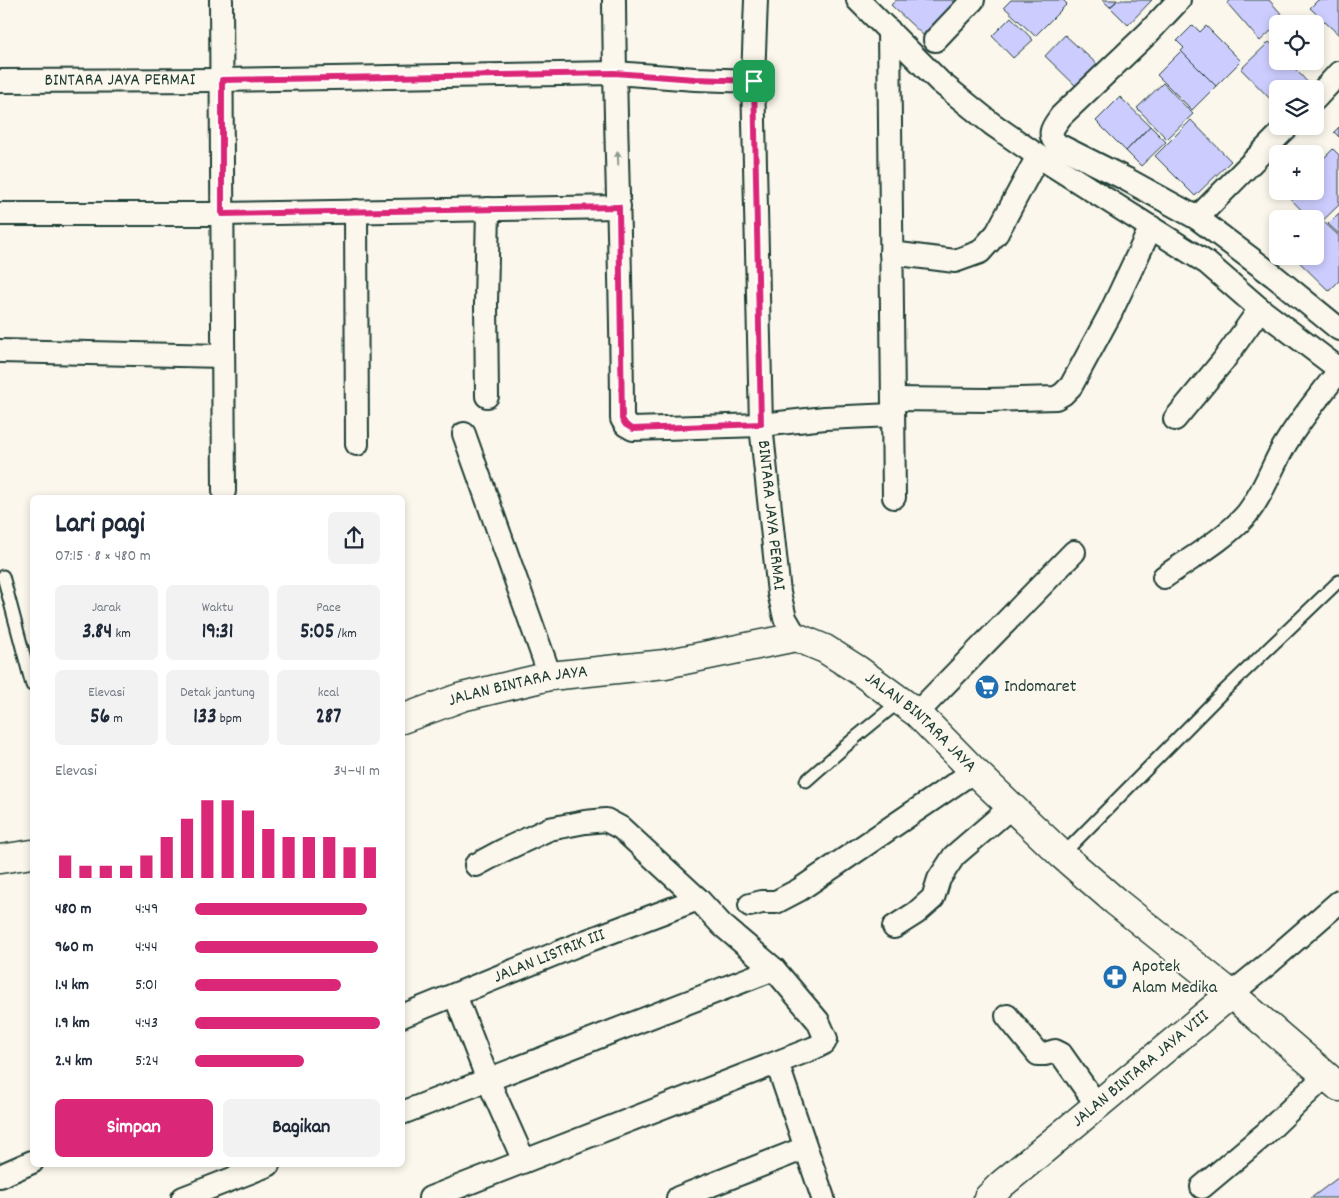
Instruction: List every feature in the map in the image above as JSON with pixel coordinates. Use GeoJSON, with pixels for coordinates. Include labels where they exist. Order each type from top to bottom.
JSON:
{"type":"FeatureCollection","features":[{"type":"Feature","properties":{"kind":"street"},"geometry":{"type":"LineString","coordinates":[[221,0],[224,491]]}},
{"type":"Feature","properties":{"kind":"street"},"geometry":{"type":"LineString","coordinates":[[614,0],[622,419],[626,425],[633,429],[761,424],[825,418],[893,407],[1056,398],[1072,386],[1110,314],[1151,227]]}},
{"type":"Feature","properties":{"kind":"street","name":"BINTARA JAYA PERMAI"},"geometry":{"type":"LineString","coordinates":[[756,0],[754,81],[761,424],[779,593],[785,618],[796,637]]}},
{"type":"Feature","properties":{"kind":"street"},"geometry":{"type":"LineString","coordinates":[[858,0],[940,82],[992,124],[1038,156],[1207,263],[1260,309],[1339,370],[1292,432],[1247,514],[1226,534],[1164,577]]}},
{"type":"Feature","properties":{"kind":"street"},"geometry":{"type":"LineString","coordinates":[[935,40],[973,0]]}},
{"type":"Feature","properties":{"kind":"street"},"geometry":{"type":"LineString","coordinates":[[1179,0],[1061,116],[1051,129],[1053,141],[1196,218],[1336,320]]}},
{"type":"Feature","properties":{"kind":"street"},"geometry":{"type":"LineString","coordinates":[[889,30],[894,497]]}},
{"type":"Feature","properties":{"kind":"street","name":"BINTARA JAYA PERMAI"},"geometry":{"type":"LineString","coordinates":[[0,81],[222,80],[614,73],[754,81]]}},
{"type":"Feature","properties":{"kind":"street"},"geometry":{"type":"LineString","coordinates":[[1324,89],[1339,73]]}},
{"type":"Feature","properties":{"kind":"street"},"geometry":{"type":"LineString","coordinates":[[1196,218],[1279,135]]}},
{"type":"Feature","properties":{"kind":"street"},"geometry":{"type":"LineString","coordinates":[[892,254],[955,261],[980,252],[997,233],[1038,156]]}},
{"type":"Feature","properties":{"kind":"street"},"geometry":{"type":"LineString","coordinates":[[0,214],[222,214],[619,207]]}},
{"type":"Feature","properties":{"kind":"street"},"geometry":{"type":"LineString","coordinates":[[487,396],[488,209]]}},
{"type":"Feature","properties":{"kind":"street"},"geometry":{"type":"LineString","coordinates":[[356,211],[357,444]]}},
{"type":"Feature","properties":{"kind":"street"},"geometry":{"type":"LineString","coordinates":[[1175,419],[1223,361],[1260,309]]}},
{"type":"Feature","properties":{"kind":"street"},"geometry":{"type":"LineString","coordinates":[[0,351],[223,356]]}},
{"type":"Feature","properties":{"kind":"street"},"geometry":{"type":"LineString","coordinates":[[464,434],[550,676]]}},
{"type":"Feature","properties":{"kind":"street"},"geometry":{"type":"LineString","coordinates":[[909,707],[1074,552]]}},
{"type":"Feature","properties":{"kind":"street","name":"JALAN BINTARA JAYA"},"geometry":{"type":"LineString","coordinates":[[405,718],[462,697],[550,676],[665,664],[796,637],[825,649],[909,707],[1062,856],[1231,994],[1333,1081]]}},
{"type":"Feature","properties":{"kind":"street"},"geometry":{"type":"LineString","coordinates":[[750,905],[762,902],[776,902],[799,890],[974,771]]}},
{"type":"Feature","properties":{"kind":"street"},"geometry":{"type":"LineString","coordinates":[[894,927],[916,913],[933,898],[939,879],[954,856],[1011,807]]}},
{"type":"Feature","properties":{"kind":"street"},"geometry":{"type":"LineString","coordinates":[[430,1198],[777,1063],[814,1048],[824,1043],[826,1039],[818,1021],[774,969],[722,924],[698,899],[621,828],[606,820],[549,829],[502,850],[476,865]]}},
{"type":"Feature","properties":{"kind":"street"},"geometry":{"type":"LineString","coordinates":[[0,859],[30,854]]}},
{"type":"Feature","properties":{"kind":"street","name":"JALAN LISTRIK III"},"geometry":{"type":"LineString","coordinates":[[405,1015],[587,941],[698,899]]}},
{"type":"Feature","properties":{"kind":"street","name":"JALAN BINTARA JAYA VIII"},"geometry":{"type":"LineString","coordinates":[[988,1198],[1002,1184],[1269,963],[1339,902]]}},
{"type":"Feature","properties":{"kind":"street"},"geometry":{"type":"LineString","coordinates":[[405,1112],[774,969]]}},
{"type":"Feature","properties":{"kind":"street"},"geometry":{"type":"LineString","coordinates":[[455,996],[488,1080],[524,1162]]}},
{"type":"Feature","properties":{"kind":"street"},"geometry":{"type":"LineString","coordinates":[[1007,1016],[1038,1054],[1055,1051],[1061,1054],[1097,1105]]}},
{"type":"Feature","properties":{"kind":"street"},"geometry":{"type":"LineString","coordinates":[[777,1063],[823,1198]]}},
{"type":"Feature","properties":{"kind":"street"},"geometry":{"type":"LineString","coordinates":[[1202,1187],[1265,1134],[1333,1081]]}},
{"type":"Feature","properties":{"kind":"street"},"geometry":{"type":"LineString","coordinates":[[678,1198],[805,1148]]}},
{"type":"Feature","properties":{"kind":"street"},"geometry":{"type":"LineString","coordinates":[[0,1176],[30,1163]]}},
{"type":"Feature","properties":{"kind":"street"},"geometry":{"type":"LineString","coordinates":[[183,1198],[263,1167]]}},
{"type":"Feature","properties":{"kind":"lane"},"geometry":{"type":"LineString","coordinates":[[3,576],[30,677]]}},
{"type":"Feature","properties":{"kind":"lane"},"geometry":{"type":"LineString","coordinates":[[1062,856],[1221,694],[1339,581]]}},
{"type":"Feature","properties":{"kind":"lane"},"geometry":{"type":"LineString","coordinates":[[806,781],[870,725],[909,707]]}},
{"type":"Feature","properties":{"kind":"building"},"geometry":{"type":"Polygon","coordinates":[[[896,0],[954,0],[957,3],[925,37],[891,5],[896,0]]]}},
{"type":"Feature","properties":{"kind":"building"},"geometry":{"type":"Polygon","coordinates":[[[1011,0],[1063,0],[1067,4],[1035,36],[1004,7],[1011,0]]]}},
{"type":"Feature","properties":{"kind":"building"},"geometry":{"type":"Polygon","coordinates":[[[1102,0],[1118,0],[1110,7],[1102,0]]]}},
{"type":"Feature","properties":{"kind":"building"},"geometry":{"type":"Polygon","coordinates":[[[1118,0],[1152,0],[1128,25],[1110,7],[1118,0]]]}},
{"type":"Feature","properties":{"kind":"building"},"geometry":{"type":"Polygon","coordinates":[[[1231,0],[1269,0],[1282,15],[1269,15],[1269,33],[1260,41],[1227,3],[1231,0]]]}},
{"type":"Feature","properties":{"kind":"building"},"geometry":{"type":"Polygon","coordinates":[[[1318,0],[1339,0],[1339,35],[1324,21],[1324,15],[1318,15],[1310,8],[1318,0]]]}},
{"type":"Feature","properties":{"kind":"building"},"geometry":{"type":"Polygon","coordinates":[[[1011,17],[1033,40],[1013,58],[992,36],[1011,17]]]}},
{"type":"Feature","properties":{"kind":"building"},"geometry":{"type":"Polygon","coordinates":[[[1193,25],[1200,32],[1206,26],[1241,61],[1216,86],[1181,51],[1184,48],[1177,41],[1193,25]]]}},
{"type":"Feature","properties":{"kind":"building"},"geometry":{"type":"Polygon","coordinates":[[[1065,35],[1098,65],[1077,87],[1045,56],[1065,35]]]}},
{"type":"Feature","properties":{"kind":"building"},"geometry":{"type":"Polygon","coordinates":[[[1269,42],[1269,70],[1296,70],[1305,80],[1269,80],[1269,98],[1241,69],[1269,42]]]}},
{"type":"Feature","properties":{"kind":"building"},"geometry":{"type":"Polygon","coordinates":[[[1181,51],[1216,86],[1192,110],[1157,75],[1181,51]]]}},
{"type":"Feature","properties":{"kind":"building"},"geometry":{"type":"Polygon","coordinates":[[[1163,83],[1193,114],[1167,139],[1137,108],[1163,83]]]}},
{"type":"Feature","properties":{"kind":"building"},"geometry":{"type":"Polygon","coordinates":[[[1120,97],[1150,126],[1126,151],[1096,121],[1120,97]]]}},
{"type":"Feature","properties":{"kind":"building"},"geometry":{"type":"Polygon","coordinates":[[[1191,120],[1231,161],[1195,196],[1155,156],[1191,120]]]}},
{"type":"Feature","properties":{"kind":"building"},"geometry":{"type":"Polygon","coordinates":[[[1150,126],[1166,142],[1141,166],[1126,151],[1150,126]]]}},
{"type":"Feature","properties":{"kind":"building"},"geometry":{"type":"Polygon","coordinates":[[[1339,127],[1339,137],[1334,132],[1339,127]]]}},
{"type":"Feature","properties":{"kind":"building"},"geometry":{"type":"Polygon","coordinates":[[[1333,149],[1339,155],[1339,205],[1324,219],[1324,210],[1301,210],[1292,200],[1324,200],[1324,158],[1333,149]]]}},
{"type":"Feature","properties":{"kind":"building"},"geometry":{"type":"Polygon","coordinates":[[[1339,213],[1339,234],[1328,224],[1339,213]]]}},
{"type":"Feature","properties":{"kind":"building"},"geometry":{"type":"Polygon","coordinates":[[[1324,222],[1339,236],[1339,281],[1329,291],[1302,265],[1324,265],[1324,222]]]}},
{"type":"Feature","properties":{"kind":"building"},"geometry":{"type":"Polygon","coordinates":[[[1339,1177],[1339,1198],[1311,1198],[1339,1177]]]}},
{"type":"Feature","properties":{"kind":"place","name":"Indomaret"},"geometry":{"type":"Point","coordinates":[987,687]}},
{"type":"Feature","properties":{"kind":"place","name":"Apotek Alam Medika"},"geometry":{"type":"Point","coordinates":[1115,977]}},
{"type":"Feature","properties":{"kind":"route"},"geometry":{"type":"LineString","coordinates":[[614,73],[754,81],[761,424],[633,429],[626,425],[622,419],[619,207],[222,214],[222,80],[614,73]]}}]}
